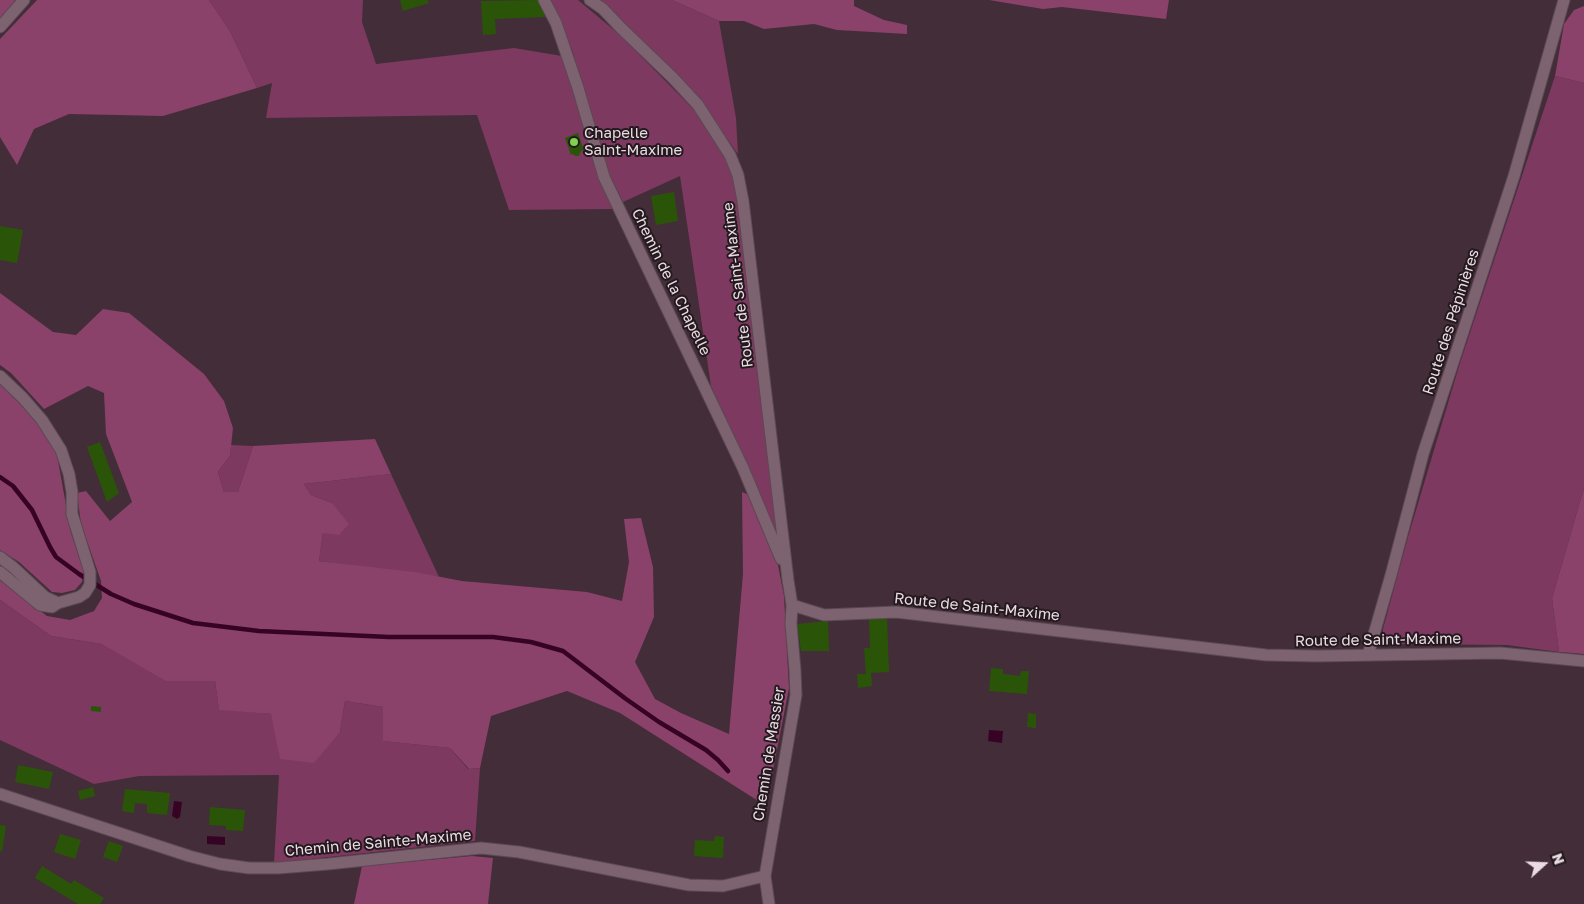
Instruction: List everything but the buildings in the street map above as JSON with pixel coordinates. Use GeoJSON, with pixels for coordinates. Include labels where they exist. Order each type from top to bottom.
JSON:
{"type":"FeatureCollection","features":[{"type":"Feature","properties":{"kind":"street"},"geometry":{"type":"LineString","coordinates":[[0,27],[24,0]]}},
{"type":"Feature","properties":{"kind":"street","name":"Chemin de la Chapelle"},"geometry":{"type":"LineString","coordinates":[[544,0],[556,23],[604,177],[743,468],[787,572]]}},
{"type":"Feature","properties":{"kind":"street","name":"Route de Saint-Maxime"},"geometry":{"type":"LineString","coordinates":[[590,0],[603,9],[673,78],[698,106],[730,155],[738,175],[743,201],[792,605],[824,615],[896,612],[1266,655],[1310,656],[1500,652],[1584,661]]}},
{"type":"Feature","properties":{"kind":"street","name":"Route des Pépinières"},"geometry":{"type":"LineString","coordinates":[[1368,655],[1423,454],[1508,194],[1564,0]]}},
{"type":"Feature","properties":{"kind":"street"},"geometry":{"type":"LineString","coordinates":[[0,376],[42,420],[61,450],[69,474],[72,492],[72,514],[90,572],[90,585],[85,593],[52,607],[40,605],[0,572]]}},
{"type":"Feature","properties":{"kind":"street"},"geometry":{"type":"LineString","coordinates":[[0,557],[45,597],[58,603]]}},
{"type":"Feature","properties":{"kind":"street","name":"Chemin de Massier"},"geometry":{"type":"LineString","coordinates":[[769,904],[765,876],[796,695],[792,605]]}},
{"type":"Feature","properties":{"kind":"street","name":"Chemin de Sainte-Maxime"},"geometry":{"type":"LineString","coordinates":[[0,794],[189,856],[220,864],[249,868],[328,864],[480,848],[519,852],[689,885],[723,886],[765,876]]}},
{"type":"Feature","properties":{"kind":"shaded area"},"geometry":{"type":"Polygon","coordinates":[[[0,0],[21,0],[0,20],[0,0]]]}},
{"type":"Feature","properties":{"kind":"shaded area"},"geometry":{"type":"Polygon","coordinates":[[[37,0],[209,0],[230,31],[257,88],[163,116],[69,114],[34,129],[17,165],[0,137],[0,39],[37,0]]]}},
{"type":"Feature","properties":{"kind":"shaded area"},"geometry":{"type":"Polygon","coordinates":[[[209,0],[363,0],[362,22],[376,64],[514,48],[562,56],[595,163],[613,209],[509,210],[477,115],[266,118],[272,83],[257,88],[230,31],[209,0]]]}},
{"type":"Feature","properties":{"kind":"shaded area"},"geometry":{"type":"Polygon","coordinates":[[[550,0],[578,0],[620,35],[701,117],[726,154],[740,204],[780,546],[711,386],[680,176],[623,202],[604,163],[572,50],[550,0]]]}},
{"type":"Feature","properties":{"kind":"shaded area"},"geometry":{"type":"Polygon","coordinates":[[[598,0],[672,0],[719,21],[736,118],[738,154],[698,99],[598,0]]]}},
{"type":"Feature","properties":{"kind":"shaded area"},"geometry":{"type":"Polygon","coordinates":[[[672,0],[854,0],[854,6],[884,20],[907,25],[907,34],[837,30],[814,24],[764,29],[744,21],[719,21],[672,0]]]}},
{"type":"Feature","properties":{"kind":"shaded area"},"geometry":{"type":"Polygon","coordinates":[[[989,0],[1169,0],[1166,19],[1062,7],[1043,9],[989,0]]]}},
{"type":"Feature","properties":{"kind":"shaded area"},"geometry":{"type":"Polygon","coordinates":[[[1584,6],[1584,82],[1580,82],[1555,76],[1564,24],[1574,10],[1584,6]]]}},
{"type":"Feature","properties":{"kind":"shaded area"},"geometry":{"type":"Polygon","coordinates":[[[1555,76],[1584,82],[1584,488],[1552,598],[1559,652],[1507,645],[1396,644],[1388,641],[1383,636],[1383,629],[1408,537],[1460,363],[1555,76]]]}},
{"type":"Feature","properties":{"kind":"shaded area"},"geometry":{"type":"Polygon","coordinates":[[[0,293],[53,332],[76,335],[103,309],[129,313],[204,374],[224,401],[233,428],[230,456],[218,472],[224,492],[238,492],[253,446],[375,439],[391,474],[304,484],[311,495],[332,503],[349,524],[339,535],[323,533],[319,561],[415,572],[462,581],[587,592],[622,601],[629,562],[624,519],[641,518],[653,567],[654,617],[635,662],[655,699],[681,713],[729,734],[743,574],[742,492],[749,495],[778,565],[784,596],[789,688],[766,806],[620,713],[567,691],[491,716],[480,768],[469,769],[450,748],[383,741],[383,707],[345,701],[340,732],[314,763],[280,759],[271,714],[219,710],[215,681],[166,681],[101,644],[51,636],[0,600],[0,580],[47,616],[70,620],[94,611],[102,598],[101,581],[81,524],[77,493],[86,491],[110,521],[132,502],[106,434],[104,393],[88,386],[44,409],[11,373],[0,365],[0,293]]]}},
{"type":"Feature","properties":{"kind":"shaded area"},"geometry":{"type":"Polygon","coordinates":[[[0,382],[26,407],[48,436],[57,455],[71,533],[84,571],[82,582],[75,590],[62,593],[52,592],[19,562],[0,550],[0,382]]]}},
{"type":"Feature","properties":{"kind":"shaded area"},"geometry":{"type":"Polygon","coordinates":[[[231,445],[253,446],[238,492],[224,492],[218,472],[230,456],[231,445]]]}},
{"type":"Feature","properties":{"kind":"shaded area"},"geometry":{"type":"Polygon","coordinates":[[[391,474],[439,577],[319,561],[323,533],[332,503],[311,495],[304,484],[391,474]]]}},
{"type":"Feature","properties":{"kind":"shaded area"},"geometry":{"type":"Polygon","coordinates":[[[1584,488],[1584,654],[1559,652],[1552,598],[1584,488]]]}},
{"type":"Feature","properties":{"kind":"shaded area"},"geometry":{"type":"Polygon","coordinates":[[[0,600],[51,636],[101,644],[166,680],[215,681],[219,709],[271,714],[340,732],[345,701],[383,707],[384,741],[450,748],[468,769],[480,768],[475,841],[274,863],[279,775],[139,776],[94,784],[0,740],[0,600]]]}},
{"type":"Feature","properties":{"kind":"shaded area"},"geometry":{"type":"Polygon","coordinates":[[[989,730],[1003,731],[1002,743],[988,741],[989,730]]]}},
{"type":"Feature","properties":{"kind":"shaded area"},"geometry":{"type":"Polygon","coordinates":[[[174,801],[182,802],[180,817],[177,819],[172,816],[174,801]]]}},
{"type":"Feature","properties":{"kind":"shaded area"},"geometry":{"type":"Polygon","coordinates":[[[207,836],[225,837],[225,845],[207,844],[207,836]]]}},
{"type":"Feature","properties":{"kind":"shaded area"},"geometry":{"type":"Polygon","coordinates":[[[472,856],[493,858],[488,904],[354,904],[362,866],[472,856]]]}},
{"type":"Feature","properties":{"kind":"waterway"},"geometry":{"type":"LineString","coordinates":[[0,477],[13,486],[32,510],[56,557],[111,594],[134,604],[193,623],[259,631],[389,637],[493,637],[531,642],[563,651],[659,722],[706,750],[728,771]]}},
{"type":"Feature","properties":{"kind":"place","name":"Chapelle Saint-Maxime"},"geometry":{"type":"Point","coordinates":[574,142]}}]}
